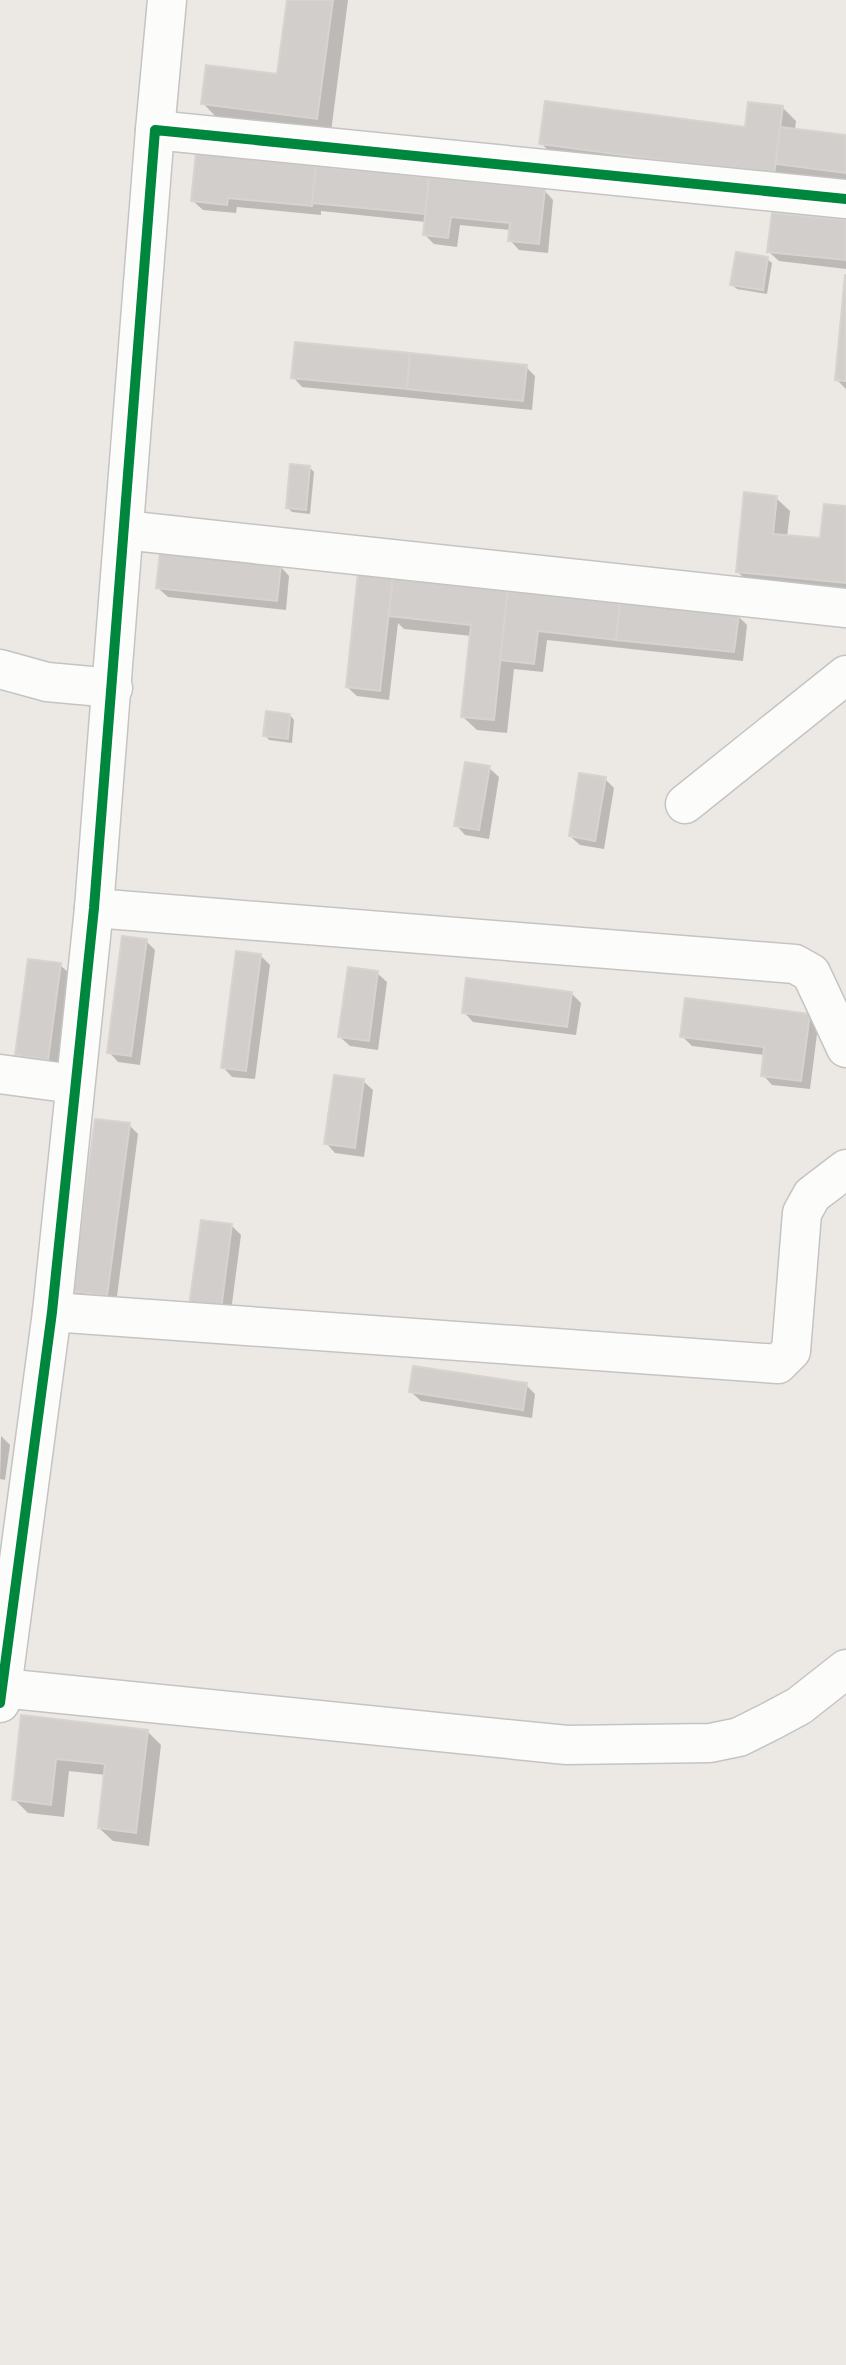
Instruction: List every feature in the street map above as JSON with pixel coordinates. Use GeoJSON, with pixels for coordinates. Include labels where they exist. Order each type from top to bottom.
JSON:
{"type":"FeatureCollection","features":[{"type":"Feature","properties":{"kind":"street"},"geometry":{"type":"LineString","coordinates":[[167,0],[94,908],[52,1312],[15,1484],[1,1695],[567,1745],[710,1743],[739,1737],[799,1706],[846,1669]]}},
{"type":"Feature","properties":{"kind":"street"},"geometry":{"type":"LineString","coordinates":[[155,130],[846,199]]}},
{"type":"Feature","properties":{"kind":"street"},"geometry":{"type":"LineString","coordinates":[[124,530],[846,608]]}},
{"type":"Feature","properties":{"kind":"street"},"geometry":{"type":"LineString","coordinates":[[0,669],[47,682],[113,688]]}},
{"type":"Feature","properties":{"kind":"street"},"geometry":{"type":"LineString","coordinates":[[685,804],[846,675]]}},
{"type":"Feature","properties":{"kind":"street"},"geometry":{"type":"LineString","coordinates":[[94,908],[795,964],[811,973],[846,1048]]}},
{"type":"Feature","properties":{"kind":"street"},"geometry":{"type":"LineString","coordinates":[[0,1074],[74,1084]]}},
{"type":"Feature","properties":{"kind":"street"},"geometry":{"type":"LineString","coordinates":[[52,1312],[778,1364],[791,1351],[802,1213],[812,1195],[846,1169]]}},
{"type":"Feature","properties":{"kind":"building"},"geometry":{"type":"Polygon","coordinates":[[[287,0],[333,0],[317,119],[201,104],[206,65],[277,74],[287,0]]]}},
{"type":"Feature","properties":{"kind":"building"},"geometry":{"type":"Polygon","coordinates":[[[545,101],[745,127],[748,102],[783,106],[774,175],[539,144],[545,101]]]}},
{"type":"Feature","properties":{"kind":"building"},"geometry":{"type":"Polygon","coordinates":[[[780,127],[846,135],[846,173],[776,164],[780,127]]]}},
{"type":"Feature","properties":{"kind":"building"},"geometry":{"type":"Polygon","coordinates":[[[196,153],[316,166],[312,206],[228,198],[227,205],[191,201],[196,153]]]}},
{"type":"Feature","properties":{"kind":"building"},"geometry":{"type":"Polygon","coordinates":[[[316,166],[429,177],[425,214],[312,203],[316,166]]]}},
{"type":"Feature","properties":{"kind":"building"},"geometry":{"type":"Polygon","coordinates":[[[429,177],[545,189],[539,244],[508,241],[510,223],[451,217],[448,238],[423,235],[429,177]]]}},
{"type":"Feature","properties":{"kind":"building"},"geometry":{"type":"Polygon","coordinates":[[[772,213],[846,220],[846,260],[767,252],[772,213]]]}},
{"type":"Feature","properties":{"kind":"building"},"geometry":{"type":"Polygon","coordinates":[[[736,252],[768,257],[763,290],[730,285],[736,252]]]}},
{"type":"Feature","properties":{"kind":"building"},"geometry":{"type":"Polygon","coordinates":[[[846,275],[846,381],[835,380],[846,275]]]}},
{"type":"Feature","properties":{"kind":"building"},"geometry":{"type":"Polygon","coordinates":[[[295,342],[410,353],[407,389],[291,378],[295,342]]]}},
{"type":"Feature","properties":{"kind":"building"},"geometry":{"type":"Polygon","coordinates":[[[410,353],[527,365],[523,401],[407,389],[410,353]]]}},
{"type":"Feature","properties":{"kind":"building"},"geometry":{"type":"Polygon","coordinates":[[[290,464],[310,466],[306,510],[286,508],[290,464]]]}},
{"type":"Feature","properties":{"kind":"building"},"geometry":{"type":"Polygon","coordinates":[[[744,492],[777,496],[773,534],[820,538],[824,504],[846,506],[846,583],[736,572],[744,492]]]}},
{"type":"Feature","properties":{"kind":"building"},"geometry":{"type":"Polygon","coordinates":[[[160,552],[281,565],[277,601],[156,588],[160,552]]]}},
{"type":"Feature","properties":{"kind":"building"},"geometry":{"type":"Polygon","coordinates":[[[358,573],[393,577],[380,691],[346,687],[358,573]]]}},
{"type":"Feature","properties":{"kind":"building"},"geometry":{"type":"Polygon","coordinates":[[[393,577],[508,589],[494,720],[461,717],[471,625],[389,616],[393,577]]]}},
{"type":"Feature","properties":{"kind":"building"},"geometry":{"type":"Polygon","coordinates":[[[508,589],[620,602],[616,640],[538,631],[534,664],[500,660],[508,589]]]}},
{"type":"Feature","properties":{"kind":"building"},"geometry":{"type":"Polygon","coordinates":[[[620,602],[739,614],[734,652],[616,640],[620,602]]]}},
{"type":"Feature","properties":{"kind":"building"},"geometry":{"type":"Polygon","coordinates":[[[266,711],[290,714],[288,739],[263,736],[266,711]]]}},
{"type":"Feature","properties":{"kind":"building"},"geometry":{"type":"Polygon","coordinates":[[[465,762],[490,766],[479,830],[454,826],[465,762]]]}},
{"type":"Feature","properties":{"kind":"building"},"geometry":{"type":"Polygon","coordinates":[[[579,773],[606,777],[595,841],[569,836],[579,773]]]}},
{"type":"Feature","properties":{"kind":"building"},"geometry":{"type":"Polygon","coordinates":[[[122,936],[147,939],[131,1056],[107,1053],[122,936]]]}},
{"type":"Feature","properties":{"kind":"building"},"geometry":{"type":"Polygon","coordinates":[[[236,951],[261,954],[246,1071],[221,1068],[236,951]]]}},
{"type":"Feature","properties":{"kind":"building"},"geometry":{"type":"Polygon","coordinates":[[[28,959],[61,963],[48,1060],[15,1055],[28,959]]]}},
{"type":"Feature","properties":{"kind":"building"},"geometry":{"type":"Polygon","coordinates":[[[348,967],[378,971],[369,1041],[338,1037],[348,967]]]}},
{"type":"Feature","properties":{"kind":"building"},"geometry":{"type":"Polygon","coordinates":[[[466,978],[572,992],[567,1027],[462,1013],[466,978]]]}},
{"type":"Feature","properties":{"kind":"building"},"geometry":{"type":"Polygon","coordinates":[[[685,998],[810,1014],[801,1081],[761,1076],[764,1047],[680,1037],[685,998]]]}},
{"type":"Feature","properties":{"kind":"building"},"geometry":{"type":"Polygon","coordinates":[[[334,1075],[364,1079],[355,1148],[324,1144],[334,1075]]]}},
{"type":"Feature","properties":{"kind":"building"},"geometry":{"type":"Polygon","coordinates":[[[95,1119],[130,1123],[107,1296],[72,1291],[95,1119]]]}},
{"type":"Feature","properties":{"kind":"building"},"geometry":{"type":"Polygon","coordinates":[[[201,1220],[232,1224],[221,1310],[189,1306],[201,1220]]]}},
{"type":"Feature","properties":{"kind":"building"},"geometry":{"type":"Polygon","coordinates":[[[413,1366],[527,1383],[523,1410],[409,1392],[413,1366]]]}},
{"type":"Feature","properties":{"kind":"building"},"geometry":{"type":"Polygon","coordinates":[[[21,1715],[148,1730],[136,1833],[98,1828],[105,1764],[56,1759],[51,1805],[12,1800],[21,1715]]]}},
{"type":"Feature","properties":{"kind":"cycle path"},"geometry":{"type":"LineString","coordinates":[[0,1703],[52,1312],[94,908],[155,130],[846,199]]}}]}
